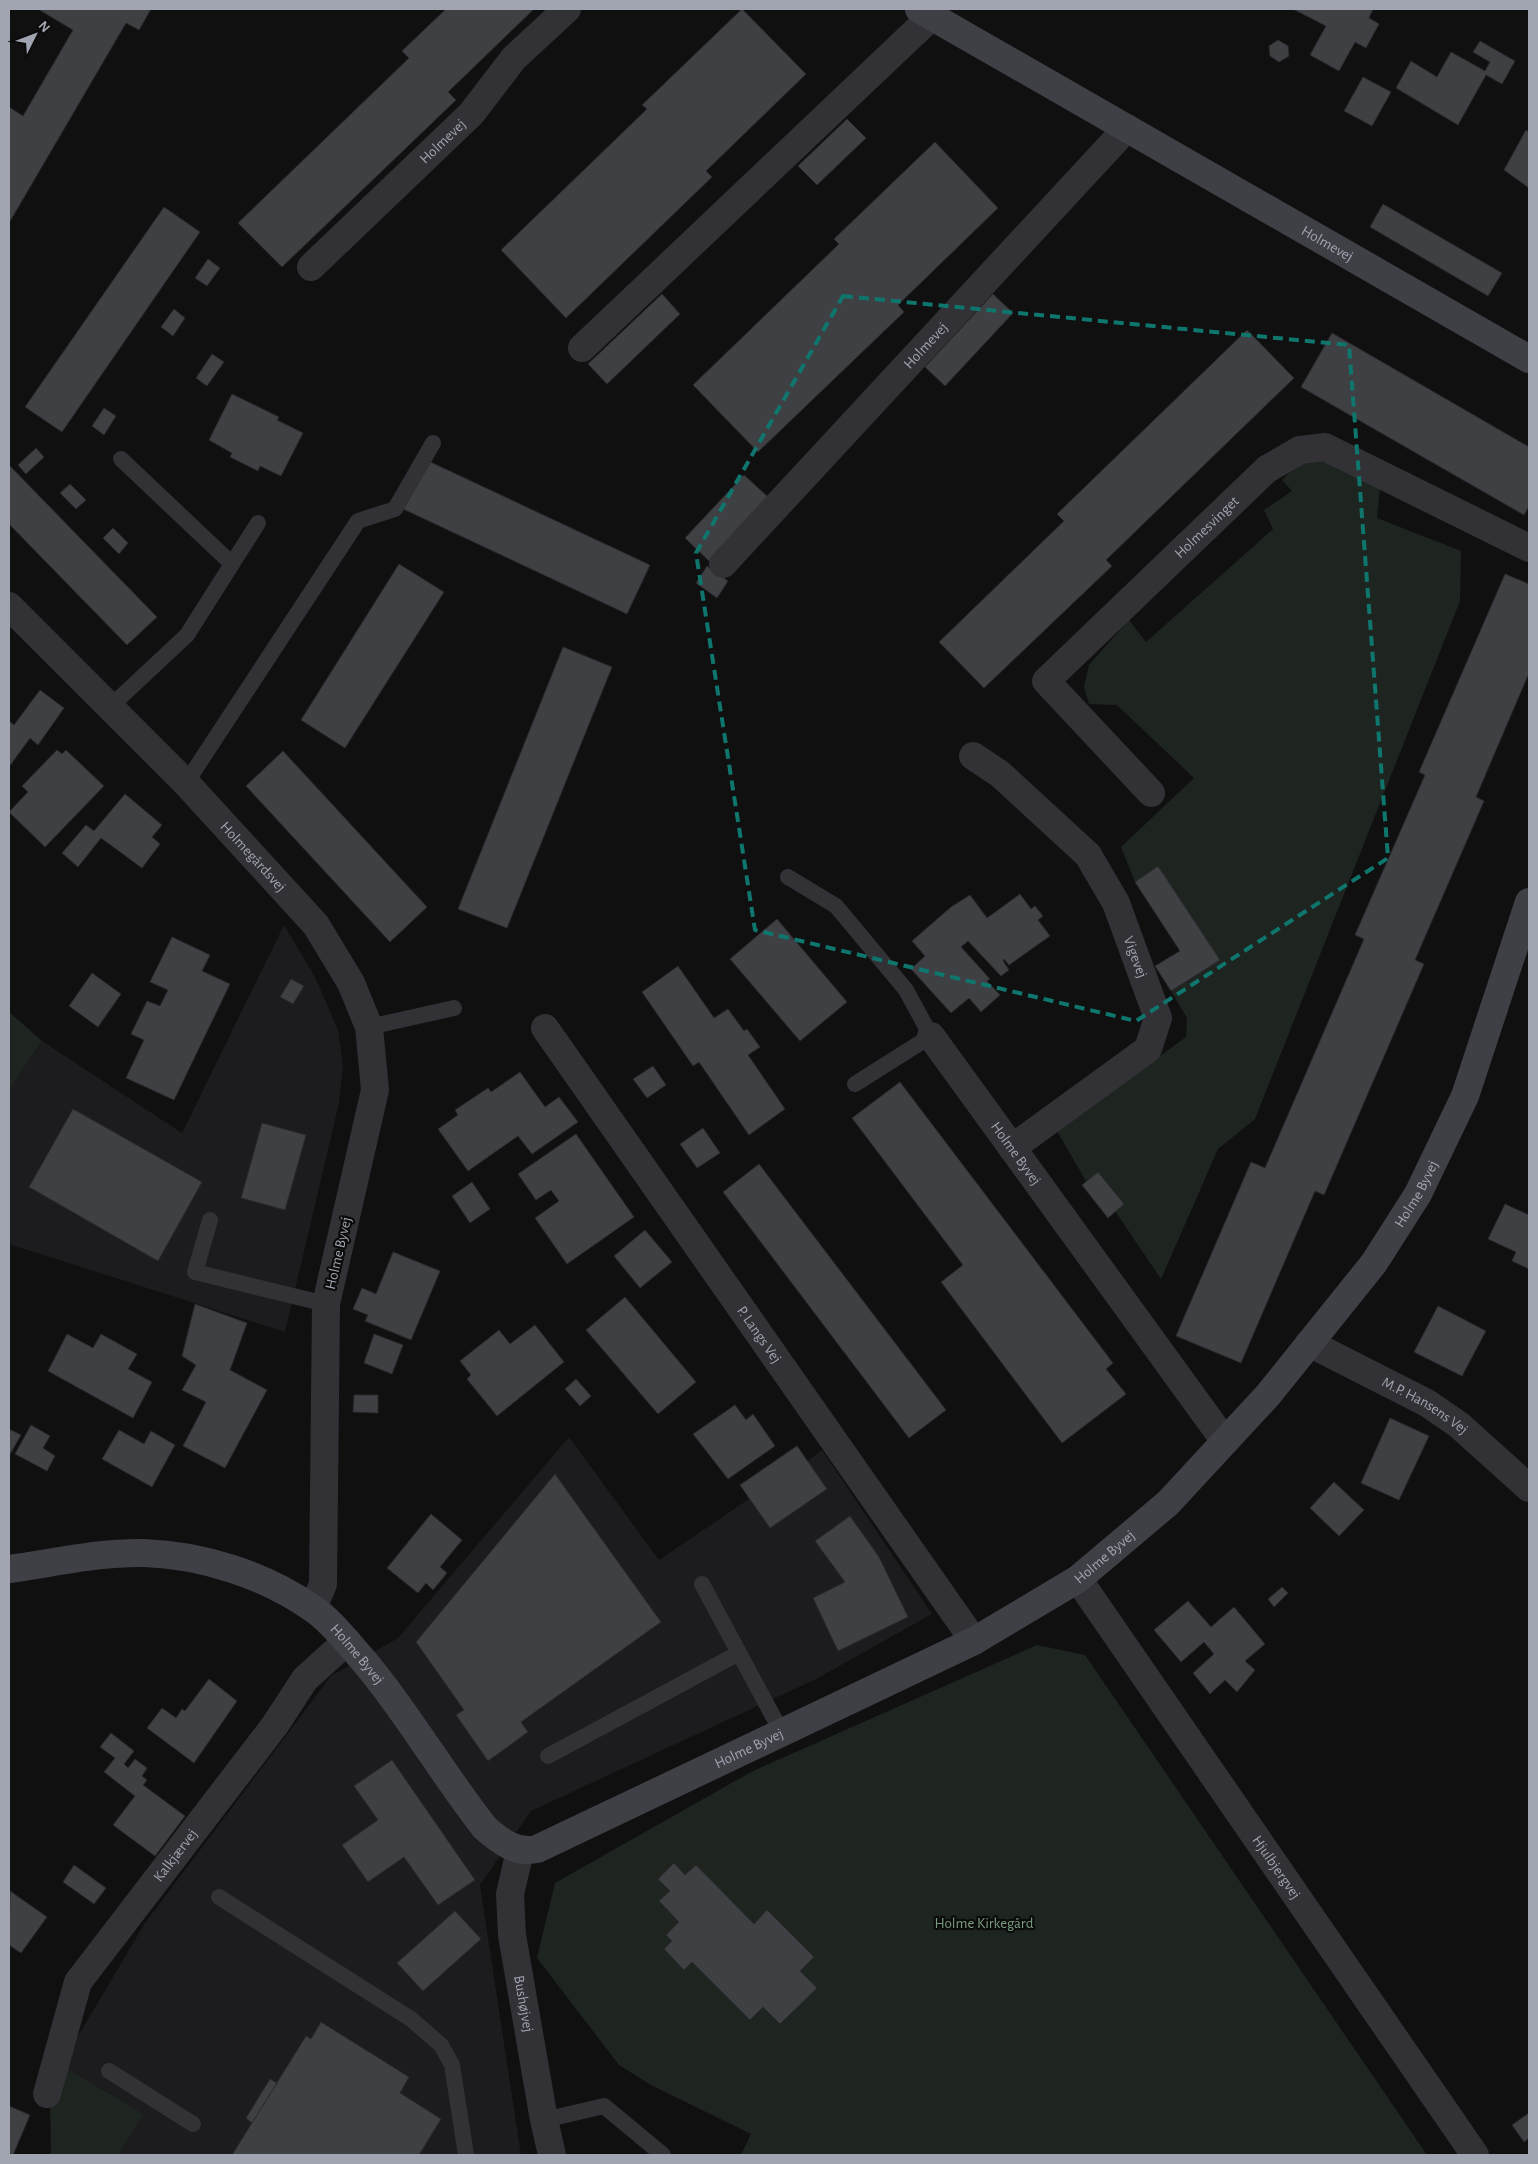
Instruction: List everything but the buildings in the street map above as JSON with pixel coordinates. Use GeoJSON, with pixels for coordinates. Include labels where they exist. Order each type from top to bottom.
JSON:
{"type":"FeatureCollection","features":[{"type":"Feature","properties":{"kind":"street","name":"Holmevej"},"geometry":{"type":"LineString","coordinates":[[311,268],[471,114],[514,58],[567,9]]}},
{"type":"Feature","properties":{"kind":"street","name":"Holmevej"},"geometry":{"type":"LineString","coordinates":[[582,348],[925,12],[1529,360]]}},
{"type":"Feature","properties":{"kind":"street","name":"Holmevej"},"geometry":{"type":"LineString","coordinates":[[722,564],[1127,128]]}},
{"type":"Feature","properties":{"kind":"street","name":"Holmesvinget"},"geometry":{"type":"LineString","coordinates":[[1151,793],[1046,681],[1267,469],[1300,450],[1325,447],[1529,548]]}},
{"type":"Feature","properties":{"kind":"street","name":"Holmegårdsvej"},"geometry":{"type":"LineString","coordinates":[[9,606],[186,783],[316,925],[351,983],[369,1028],[374,1090],[358,1167]]}},
{"type":"Feature","properties":{"kind":"street","name":"Vigevej"},"geometry":{"type":"LineString","coordinates":[[973,756],[1000,774],[1088,855],[1116,902],[1158,1018],[1148,1048],[1012,1148]]}},
{"type":"Feature","properties":{"kind":"street","name":"Holme Byvej"},"geometry":{"type":"LineString","coordinates":[[9,1569],[108,1554],[146,1553],[190,1558],[239,1571],[313,1608],[347,1641],[387,1688],[485,1828],[497,1839],[520,1850],[528,1851],[545,1846],[974,1641],[1078,1579],[1168,1503],[1224,1440],[1268,1395],[1374,1263],[1418,1194],[1465,1096],[1523,937],[1529,902]]}},
{"type":"Feature","properties":{"kind":"street","name":"P. Langs Vej"},"geometry":{"type":"LineString","coordinates":[[545,1028],[974,1641]]}},
{"type":"Feature","properties":{"kind":"street","name":"Holme Byvej"},"geometry":{"type":"LineString","coordinates":[[931,1036],[1224,1440]]}},
{"type":"Feature","properties":{"kind":"street","name":"Holme Byvej"},"geometry":{"type":"LineString","coordinates":[[313,1608],[323,1584],[326,1304],[358,1167]]}},
{"type":"Feature","properties":{"kind":"street","name":"M.P. Hansens Vej"},"geometry":{"type":"LineString","coordinates":[[1309,1343],[1427,1403],[1459,1425],[1529,1488]]}},
{"type":"Feature","properties":{"kind":"street","name":"Hjulbjergvej"},"geometry":{"type":"LineString","coordinates":[[1078,1579],[1475,2155]]}},
{"type":"Feature","properties":{"kind":"street","name":"Kalkjærvej"},"geometry":{"type":"LineString","coordinates":[[47,2094],[78,1982],[275,1725],[306,1679],[347,1641]]}},
{"type":"Feature","properties":{"kind":"street","name":"Bushøjvej"},"geometry":{"type":"LineString","coordinates":[[520,1850],[510,1894],[510,1911],[544,2120],[552,2155]]}},
{"type":"Feature","properties":{"kind":"lane"},"geometry":{"type":"LineString","coordinates":[[186,783],[358,521],[396,509],[432,443]]}},
{"type":"Feature","properties":{"kind":"lane"},"geometry":{"type":"LineString","coordinates":[[121,459],[232,564]]}},
{"type":"Feature","properties":{"kind":"lane"},"geometry":{"type":"LineString","coordinates":[[110,707],[188,634],[258,523]]}},
{"type":"Feature","properties":{"kind":"lane"},"geometry":{"type":"LineString","coordinates":[[788,877],[836,906],[906,990],[931,1036],[855,1084]]}},
{"type":"Feature","properties":{"kind":"lane"},"geometry":{"type":"LineString","coordinates":[[369,1028],[454,1008]]}},
{"type":"Feature","properties":{"kind":"lane"},"geometry":{"type":"LineString","coordinates":[[210,1220],[195,1272],[326,1304]]}},
{"type":"Feature","properties":{"kind":"lane"},"geometry":{"type":"LineString","coordinates":[[9,1557],[61,1562]]}},
{"type":"Feature","properties":{"kind":"lane"},"geometry":{"type":"LineString","coordinates":[[9,1582],[61,1562]]}},
{"type":"Feature","properties":{"kind":"lane"},"geometry":{"type":"LineString","coordinates":[[702,1584],[782,1733]]}},
{"type":"Feature","properties":{"kind":"lane"},"geometry":{"type":"LineString","coordinates":[[548,1756],[739,1653]]}},
{"type":"Feature","properties":{"kind":"lane"},"geometry":{"type":"LineString","coordinates":[[219,1897],[411,2019],[441,2044],[452,2065],[466,2155]]}},
{"type":"Feature","properties":{"kind":"lane"},"geometry":{"type":"LineString","coordinates":[[109,2071],[193,2124]]}},
{"type":"Feature","properties":{"kind":"lane"},"geometry":{"type":"LineString","coordinates":[[544,2120],[604,2106],[663,2155]]}},
{"type":"Feature","properties":{"kind":"highlighted area"},"geometry":{"type":"Polygon","coordinates":[[[843,296],[1349,345],[1388,858],[1136,1021],[755,930],[696,553],[843,296]]]}},
{"type":"Feature","properties":{"kind":"shaded area"},"geometry":{"type":"Polygon","coordinates":[[[284,925],[315,977],[338,1030],[343,1066],[339,1103],[285,1332],[9,1244],[9,1090],[42,1041],[182,1133],[284,925]]]}},
{"type":"Feature","properties":{"kind":"shaded area"},"geometry":{"type":"Polygon","coordinates":[[[569,1437],[659,1560],[749,1499],[740,1485],[797,1445],[808,1461],[822,1450],[932,1614],[816,1679],[531,1811],[480,1885],[521,2155],[118,2155],[144,2114],[61,2065],[145,1923],[331,1676],[398,1638],[569,1437]]]}},
{"type":"Feature","properties":{"kind":"green space"},"geometry":{"type":"Polygon","coordinates":[[[1320,459],[1380,489],[1377,518],[1461,551],[1460,601],[1255,1119],[1218,1149],[1161,1279],[1115,1211],[1124,1204],[1098,1172],[1086,1181],[1057,1131],[1186,1037],[1187,1018],[1171,991],[1219,960],[1157,867],[1135,882],[1121,847],[1194,778],[1117,705],[1089,704],[1084,687],[1089,665],[1129,620],[1146,642],[1273,529],[1264,510],[1292,491],[1282,480],[1298,464],[1320,459]]]}},
{"type":"Feature","properties":{"kind":"green space"},"geometry":{"type":"Polygon","coordinates":[[[9,1012],[42,1041],[9,1090],[9,1012]]]}},
{"type":"Feature","properties":{"kind":"green space","name":"Holme Kirkegård"},"geometry":{"type":"Polygon","coordinates":[[[1037,1645],[1085,1655],[1427,2155],[741,2155],[751,2134],[651,2085],[619,2065],[537,1958],[555,1883],[751,1772],[1037,1645]]]}},
{"type":"Feature","properties":{"kind":"green space"},"geometry":{"type":"Polygon","coordinates":[[[61,2065],[144,2114],[118,2155],[51,2155],[50,2096],[61,2065]]]}}]}
